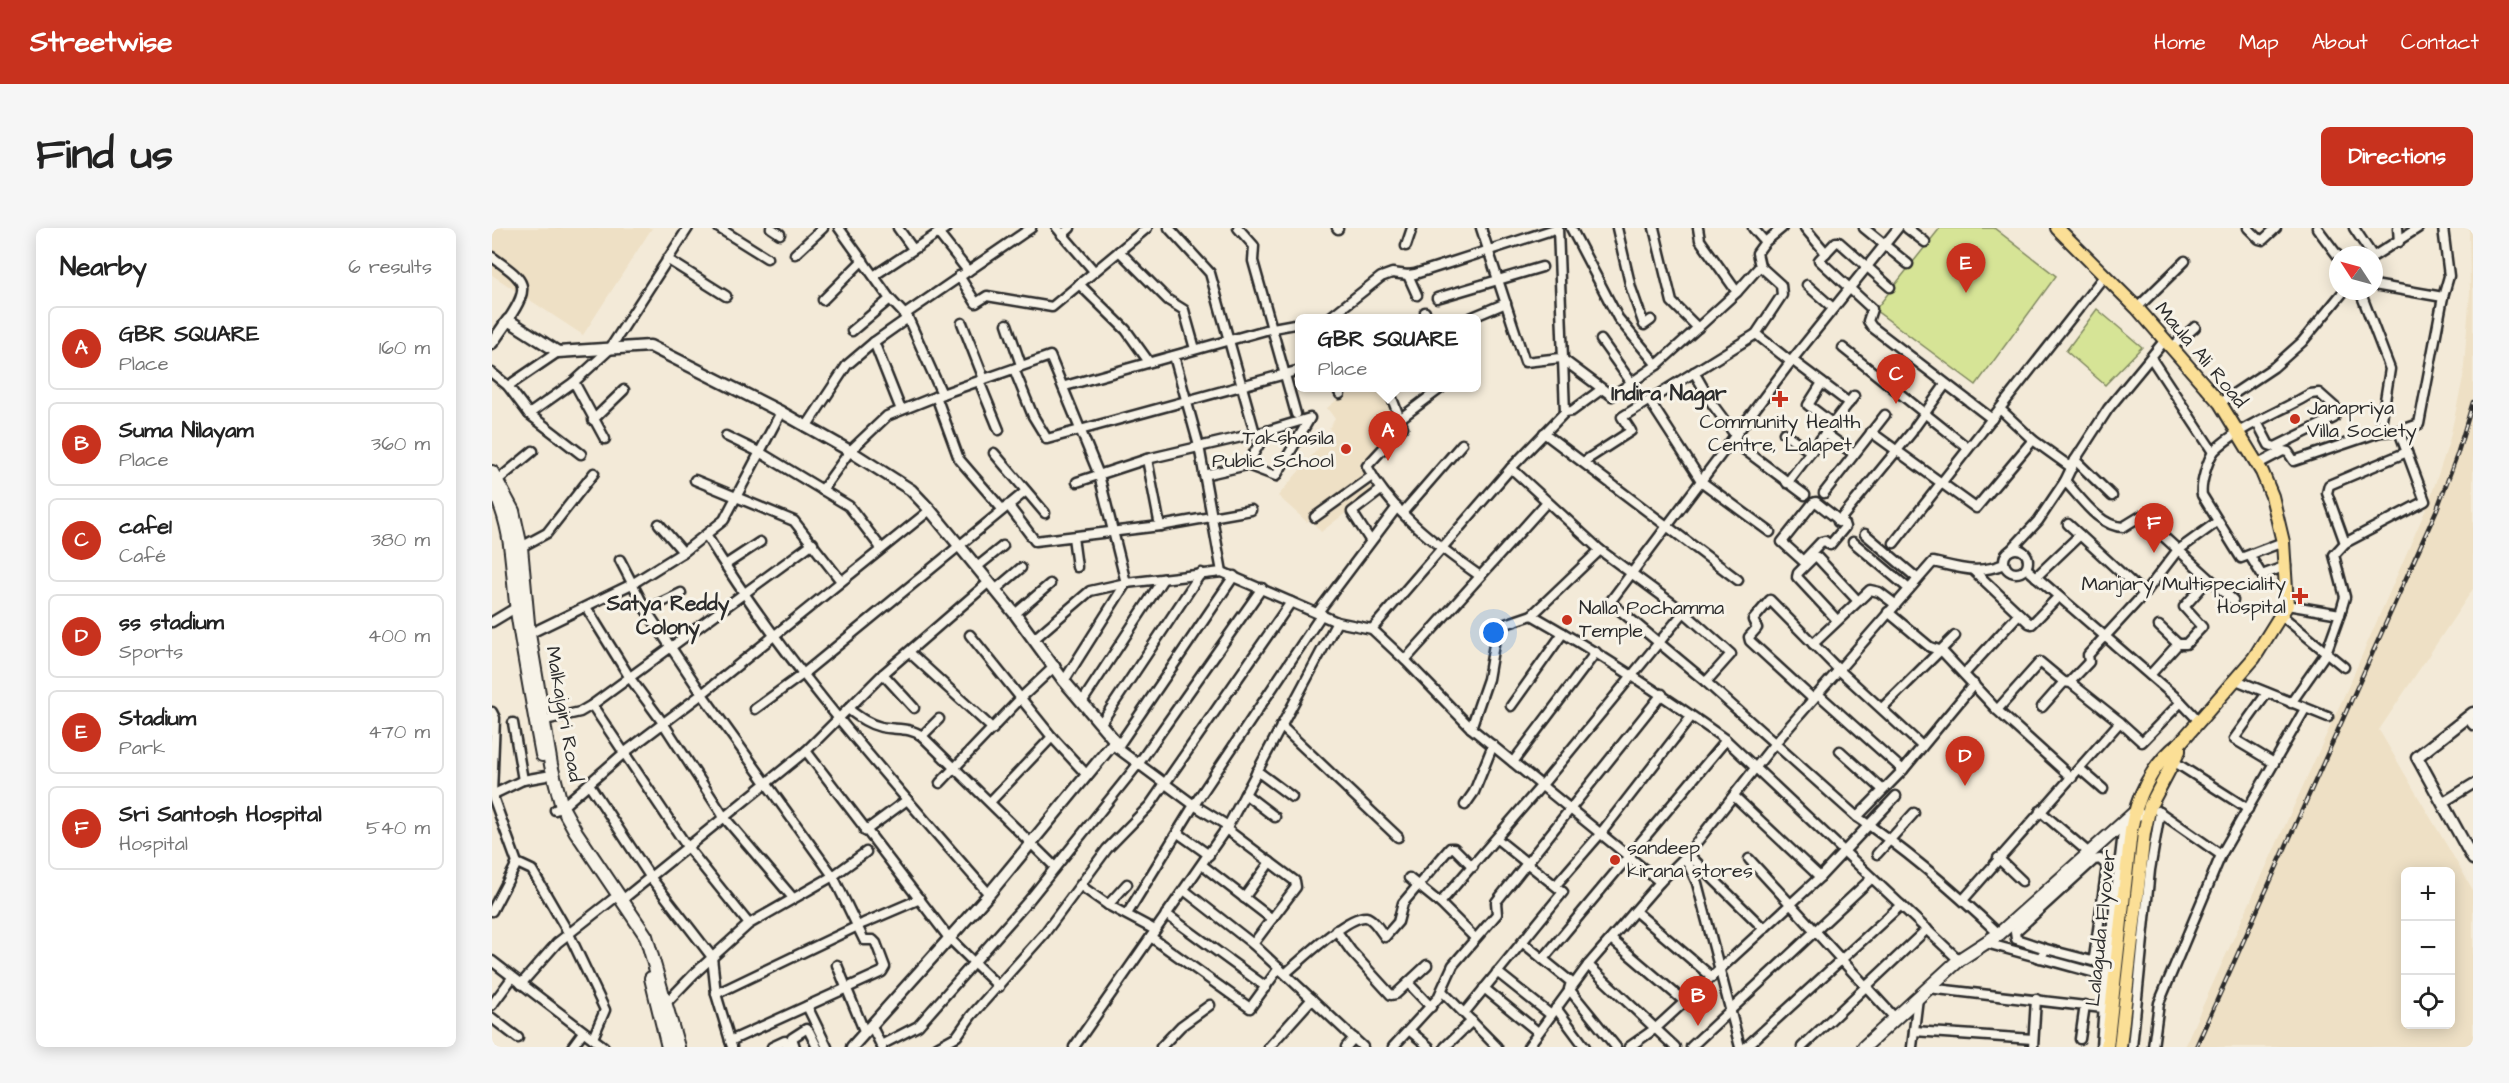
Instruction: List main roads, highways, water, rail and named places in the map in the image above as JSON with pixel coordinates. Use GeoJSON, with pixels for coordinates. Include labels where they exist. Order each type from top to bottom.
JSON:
{"type":"FeatureCollection","features":[{"type":"Feature","properties":{"kind":"main road","name":"Maula Ali Road"},"geometry":{"type":"LineString","coordinates":[[2057,228],[2137,309],[2220,403],[2258,464],[2272,496],[2283,542],[2286,566],[2284,610],[2254,658],[2180,743]]}},
{"type":"Feature","properties":{"kind":"main road","name":"Malkajgiri Road"},"geometry":{"type":"LineString","coordinates":[[494,486],[513,511],[521,547],[529,634],[559,809]]}},
{"type":"Feature","properties":{"kind":"main road","name":"Malkajgiri Road"},"geometry":{"type":"LineString","coordinates":[[494,486],[512,548],[517,607],[546,776],[574,844],[646,936],[667,1002],[678,1047]]}},
{"type":"Feature","properties":{"kind":"main road"},"geometry":{"type":"LineString","coordinates":[[2155,781],[2173,761],[2179,751],[2180,743]]}},
{"type":"Feature","properties":{"kind":"main road"},"geometry":{"type":"LineString","coordinates":[[2149,809],[2155,781],[2167,754],[2180,743]]}},
{"type":"Feature","properties":{"kind":"main road","name":"Lalaguda Flyover"},"geometry":{"type":"LineString","coordinates":[[2120,1047],[2133,814],[2149,809]]}},
{"type":"Feature","properties":{"kind":"main road","name":"Lalaguda Flyover"},"geometry":{"type":"LineString","coordinates":[[2107,1047],[2133,830],[2149,809]]}},
{"type":"Feature","properties":{"kind":"main road"},"geometry":{"type":"LineString","coordinates":[[1864,1047],[1894,1017],[1959,960],[1998,934],[2089,853],[2133,830]]}},
{"type":"Feature","properties":{"kind":"main road","name":"Malkajgiri Road"},"geometry":{"type":"LineString","coordinates":[[618,899],[642,947],[668,1047]]}},
{"type":"Feature","properties":{"kind":"railway"},"geometry":{"type":"LineString","coordinates":[[2196,1047],[2437,509],[2473,402]]}},
{"type":"Feature","properties":{"kind":"place","name":"Stadium"},"geometry":{"type":"Point","coordinates":[1966,293]}},
{"type":"Feature","properties":{"kind":"place","name":"Community Health Centre, Lalapet"},"geometry":{"type":"Point","coordinates":[1780,399]}},
{"type":"Feature","properties":{"kind":"place","name":"cafe1"},"geometry":{"type":"Point","coordinates":[1896,404]}},
{"type":"Feature","properties":{"kind":"place","name":"Janapriya Villa Society"},"geometry":{"type":"Point","coordinates":[2295,419]}},
{"type":"Feature","properties":{"kind":"place","name":"Takshasila Public School"},"geometry":{"type":"Point","coordinates":[1346,449]}},
{"type":"Feature","properties":{"kind":"place","name":"GBR SQUARE"},"geometry":{"type":"Point","coordinates":[1388,461]}},
{"type":"Feature","properties":{"kind":"place","name":"Sri Santosh Hospital"},"geometry":{"type":"Point","coordinates":[2154,553]}},
{"type":"Feature","properties":{"kind":"place","name":"Manjary Multispeciality Hospital"},"geometry":{"type":"Point","coordinates":[2300,596]}},
{"type":"Feature","properties":{"kind":"place","name":"Nalla Pochamma Temple"},"geometry":{"type":"Point","coordinates":[1567,620]}},
{"type":"Feature","properties":{"kind":"place","name":"ss stadium"},"geometry":{"type":"Point","coordinates":[1965,786]}},
{"type":"Feature","properties":{"kind":"place","name":"sandeep kirana stores"},"geometry":{"type":"Point","coordinates":[1615,860]}},
{"type":"Feature","properties":{"kind":"place","name":"Suma Nilayam"},"geometry":{"type":"Point","coordinates":[1698,1026]}},
{"type":"Feature","properties":{"kind":"district","name":"Indira Nagar"},"geometry":{"type":"Point","coordinates":[1669,393]}},
{"type":"Feature","properties":{"kind":"district","name":"Satya Reddy Colony"},"geometry":{"type":"Point","coordinates":[668,615]}}]}
